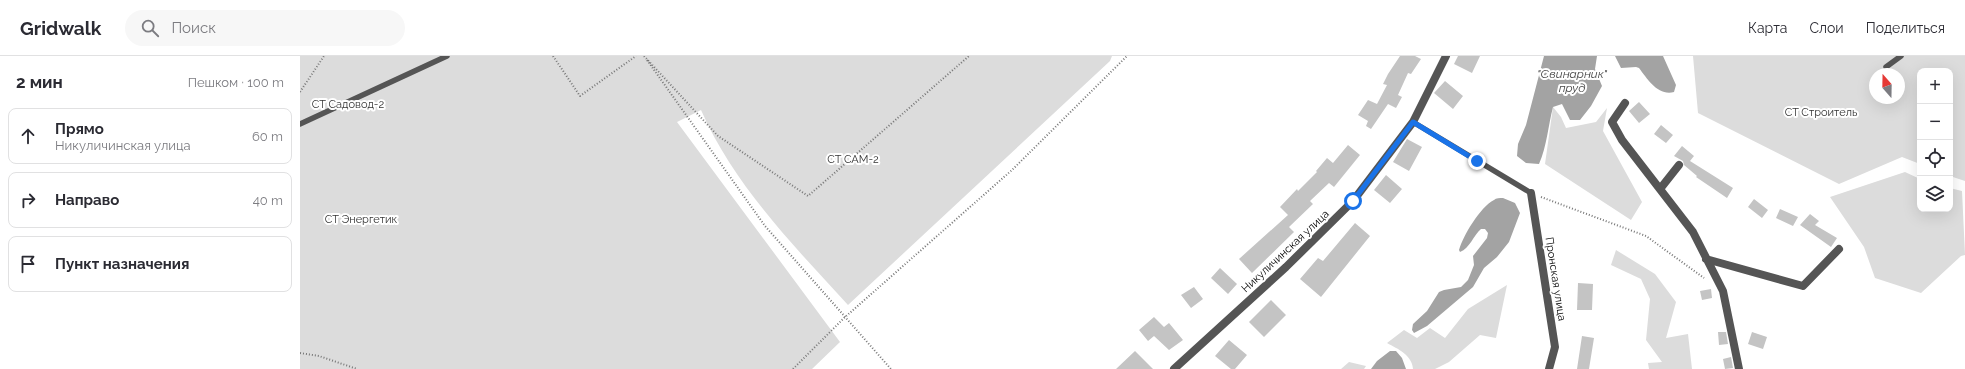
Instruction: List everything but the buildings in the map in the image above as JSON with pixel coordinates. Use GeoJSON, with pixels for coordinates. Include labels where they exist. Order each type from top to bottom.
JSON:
{"type":"FeatureCollection","features":[{"type":"Feature","properties":{"kind":"street","name":"Никуличинская улица"},"geometry":{"type":"LineString","coordinates":[[1174,369],[1286,267],[1353,201],[1413,122],[1446,56]]}},
{"type":"Feature","properties":{"kind":"street"},"geometry":{"type":"LineString","coordinates":[[1625,103],[1612,122],[1622,140],[1693,232],[1723,291],[1739,369]]}},
{"type":"Feature","properties":{"kind":"street"},"geometry":{"type":"LineString","coordinates":[[1660,189],[1679,165]]}},
{"type":"Feature","properties":{"kind":"street","name":"Пронская улица"},"geometry":{"type":"LineString","coordinates":[[1531,193],[1555,347],[1549,369]]}},
{"type":"Feature","properties":{"kind":"street"},"geometry":{"type":"LineString","coordinates":[[1706,259],[1803,286],[1839,250]]}},
{"type":"Feature","properties":{"kind":"lane"},"geometry":{"type":"LineString","coordinates":[[300,124],[447,56]]}},
{"type":"Feature","properties":{"kind":"lane"},"geometry":{"type":"LineString","coordinates":[[1886,67],[1901,56]]}},
{"type":"Feature","properties":{"kind":"lane"},"geometry":{"type":"LineString","coordinates":[[1413,122],[1531,193]]}},
{"type":"Feature","properties":{"kind":"path"},"geometry":{"type":"LineString","coordinates":[[300,92],[324,56]]}},
{"type":"Feature","properties":{"kind":"path"},"geometry":{"type":"LineString","coordinates":[[553,56],[580,96],[636,56]]}},
{"type":"Feature","properties":{"kind":"path"},"geometry":{"type":"LineString","coordinates":[[644,56],[718,136],[808,196],[968,56]]}},
{"type":"Feature","properties":{"kind":"path"},"geometry":{"type":"LineString","coordinates":[[644,56],[765,226],[844,318],[891,369]]}},
{"type":"Feature","properties":{"kind":"path"},"geometry":{"type":"LineString","coordinates":[[792,369],[844,318],[1012,170],[1127,56]]}},
{"type":"Feature","properties":{"kind":"path"},"geometry":{"type":"LineString","coordinates":[[1531,193],[1646,236],[1723,291]]}},
{"type":"Feature","properties":{"kind":"path"},"geometry":{"type":"LineString","coordinates":[[300,353],[319,356],[357,369]]}},
{"type":"Feature","properties":{"kind":"green space"},"geometry":{"type":"Polygon","coordinates":[[[300,56],[1112,56],[1110,61],[848,305],[806,260],[766,213],[730,164],[701,110],[677,122],[840,342],[812,369],[300,369],[300,56]]]}},
{"type":"Feature","properties":{"kind":"green space","name":"СТ Строитель"},"geometry":{"type":"Polygon","coordinates":[[[1693,56],[1965,56],[1965,181],[1953,177],[1953,68],[1917,68],[1917,163],[1902,157],[1839,184],[1698,113],[1693,56]]]}},
{"type":"Feature","properties":{"kind":"green space"},"geometry":{"type":"Polygon","coordinates":[[[1553,107],[1561,117],[1566,128],[1596,122],[1607,108],[1603,131],[1642,202],[1631,220],[1545,164],[1553,107]]]}},
{"type":"Feature","properties":{"kind":"green space"},"geometry":{"type":"Polygon","coordinates":[[[1905,172],[1917,178],[1917,212],[1953,212],[1953,189],[1962,191],[1965,255],[1961,256],[1921,293],[1875,278],[1864,247],[1830,197],[1905,172]]]}},
{"type":"Feature","properties":{"kind":"green space"},"geometry":{"type":"Polygon","coordinates":[[[1616,250],[1655,274],[1676,302],[1666,338],[1688,334],[1692,369],[1649,369],[1648,363],[1662,362],[1646,340],[1650,299],[1641,279],[1611,265],[1616,250]]]}},
{"type":"Feature","properties":{"kind":"green space"},"geometry":{"type":"Polygon","coordinates":[[[1507,285],[1496,338],[1480,335],[1449,362],[1435,369],[1413,369],[1407,356],[1400,350],[1387,343],[1404,330],[1417,338],[1430,328],[1445,338],[1468,309],[1507,285]]]}},
{"type":"Feature","properties":{"kind":"green space"},"geometry":{"type":"Polygon","coordinates":[[[1349,362],[1366,366],[1364,369],[1341,369],[1349,362]]]}},
{"type":"Feature","properties":{"kind":"water","name":"\"Свинарник\" пруд"},"geometry":{"type":"Polygon","coordinates":[[[1544,56],[1597,56],[1595,69],[1602,86],[1591,106],[1580,120],[1570,120],[1562,104],[1553,107],[1546,143],[1539,164],[1526,163],[1517,156],[1518,144],[1526,125],[1544,56]]]}},
{"type":"Feature","properties":{"kind":"water","name":"\"Свинарник\" пруд"},"geometry":{"type":"Polygon","coordinates":[[[1615,56],[1663,56],[1676,85],[1674,92],[1668,93],[1658,89],[1650,82],[1639,68],[1621,68],[1615,56]]]}},
{"type":"Feature","properties":{"kind":"water"},"geometry":{"type":"Polygon","coordinates":[[[1503,198],[1515,203],[1520,213],[1509,242],[1497,257],[1484,268],[1473,287],[1427,326],[1414,333],[1412,330],[1413,324],[1427,311],[1439,292],[1461,287],[1468,280],[1474,265],[1473,256],[1487,238],[1488,233],[1485,229],[1481,229],[1469,245],[1460,252],[1459,250],[1461,244],[1473,222],[1483,209],[1495,199],[1503,198]]]}},
{"type":"Feature","properties":{"kind":"water"},"geometry":{"type":"Polygon","coordinates":[[[1390,351],[1396,351],[1402,358],[1406,369],[1371,369],[1377,361],[1390,351]]]}},
{"type":"Feature","properties":{"kind":"route"},"geometry":{"type":"LineString","coordinates":[[1353,201],[1413,122],[1477,161]]}},
{"type":"Feature","properties":{"kind":"park label","name":"СТ Садовод-2"},"geometry":{"type":"Point","coordinates":[348,104]}},
{"type":"Feature","properties":{"kind":"park label","name":"СТ САМ-2"},"geometry":{"type":"Point","coordinates":[853,159]}},
{"type":"Feature","properties":{"kind":"park label","name":"СТ Энергетик"},"geometry":{"type":"Point","coordinates":[361,219]}}]}
